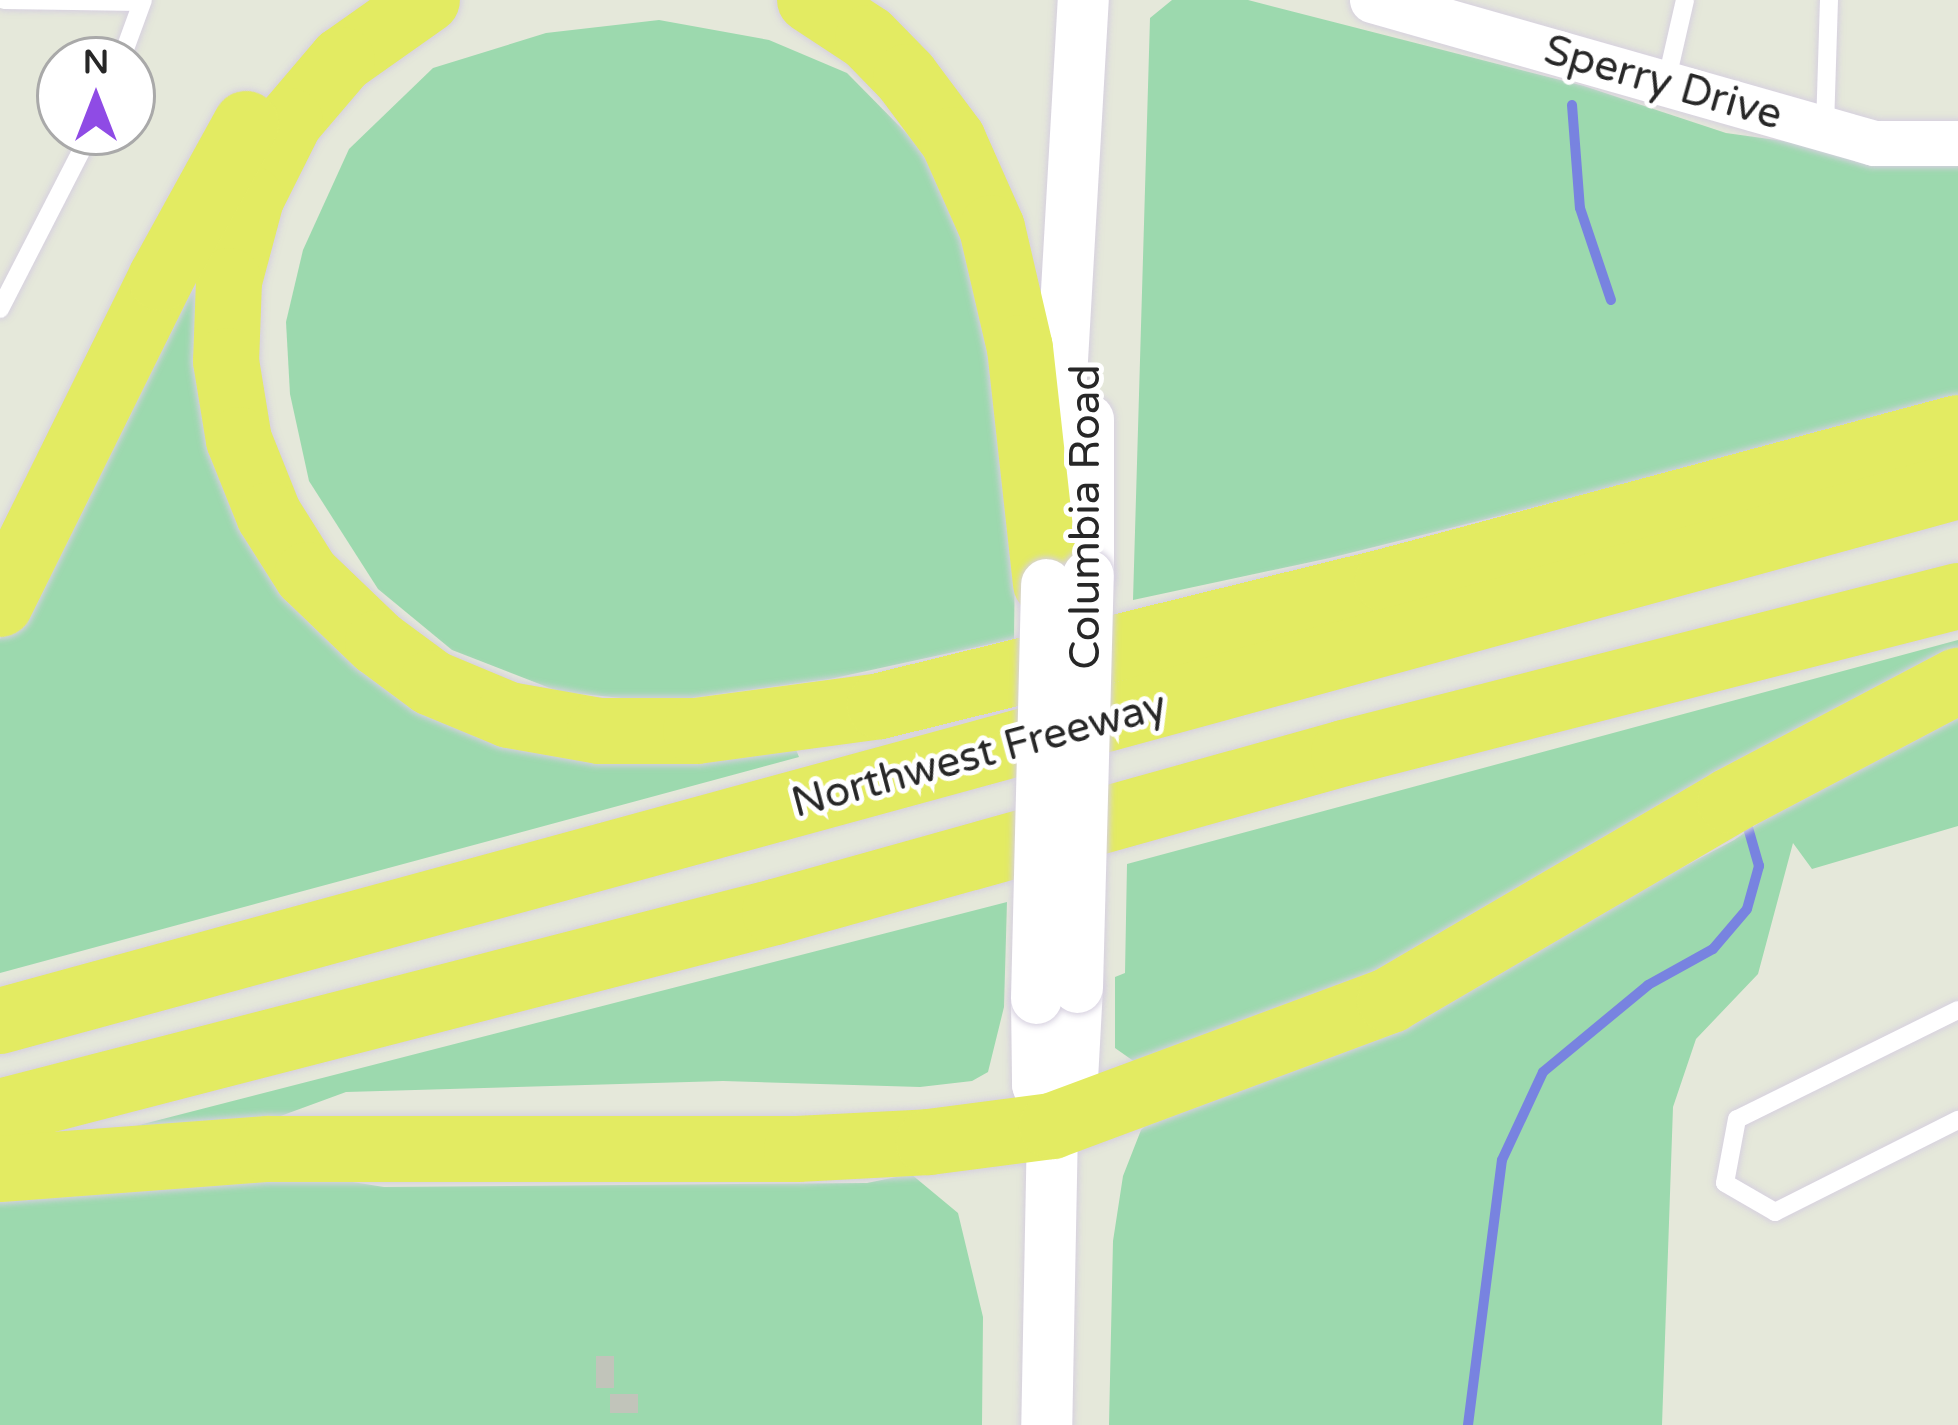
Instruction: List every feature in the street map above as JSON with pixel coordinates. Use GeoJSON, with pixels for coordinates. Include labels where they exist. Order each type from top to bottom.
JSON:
{"type":"FeatureCollection","features":[{"type":"Feature","properties":{"kind":"highway"},"geometry":{"type":"LineString","coordinates":[[0,604],[239,133],[310,45],[364,0]]}},
{"type":"Feature","properties":{"kind":"highway"},"geometry":{"type":"LineString","coordinates":[[427,0],[342,60],[290,121],[251,199],[229,281],[226,361],[239,440],[269,515],[307,575],[377,643],[432,683],[509,715],[600,731],[696,731],[880,706],[1388,581],[1958,428]]}},
{"type":"Feature","properties":{"kind":"highway"},"geometry":{"type":"LineString","coordinates":[[810,0],[868,38],[906,77],[953,140],[992,228],[1067,580]]}},
{"type":"Feature","properties":{"kind":"highway","name":"Northwest Freeway"},"geometry":{"type":"LineString","coordinates":[[0,1021],[1958,486]]}},
{"type":"Feature","properties":{"kind":"highway"},"geometry":{"type":"LineString","coordinates":[[0,1112],[776,912],[1344,753],[1958,596]]}},
{"type":"Feature","properties":{"kind":"highway"},"geometry":{"type":"LineString","coordinates":[[0,1169],[268,1149],[797,1149],[929,1142],[1052,1126],[1390,1000],[1730,801],[1958,681]]}},
{"type":"Feature","properties":{"kind":"main road","name":"Columbia Road"},"geometry":{"type":"LineString","coordinates":[[1046,1425],[1052,1126],[1072,1079],[1056,993],[1082,23]]}},
{"type":"Feature","properties":{"kind":"street","name":"Sperry Drive"},"geometry":{"type":"LineString","coordinates":[[1372,0],[1874,143],[1958,143]]}},
{"type":"Feature","properties":{"kind":"lane"},"geometry":{"type":"LineString","coordinates":[[4,0],[142,1],[130,36]]}},
{"type":"Feature","properties":{"kind":"lane"},"geometry":{"type":"LineString","coordinates":[[1666,84],[1685,0]]}},
{"type":"Feature","properties":{"kind":"lane"},"geometry":{"type":"LineString","coordinates":[[1825,130],[1829,0]]}},
{"type":"Feature","properties":{"kind":"lane"},"geometry":{"type":"LineString","coordinates":[[0,309],[79,156]]}},
{"type":"Feature","properties":{"kind":"lane"},"geometry":{"type":"LineString","coordinates":[[1958,1010],[1737,1119],[1725,1183],[1775,1212],[1958,1120]]}},
{"type":"Feature","properties":{"kind":"green space"},"geometry":{"type":"Polygon","coordinates":[[[1172,0],[1248,0],[1584,86],[1726,133],[1958,165],[1958,396],[1860,426],[1330,558],[1133,600],[1150,18],[1172,0]]]}},
{"type":"Feature","properties":{"kind":"green space"},"geometry":{"type":"Polygon","coordinates":[[[659,20],[769,40],[847,73],[922,149],[981,242],[1016,483],[1014,639],[830,679],[663,702],[560,692],[452,650],[378,589],[309,481],[290,394],[286,322],[303,250],[349,149],[433,68],[546,33],[659,20]]]}},
{"type":"Feature","properties":{"kind":"green space"},"geometry":{"type":"Polygon","coordinates":[[[216,203],[213,346],[361,657],[793,742],[799,757],[0,973],[0,639],[216,203]]]}},
{"type":"Feature","properties":{"kind":"green space"},"geometry":{"type":"Polygon","coordinates":[[[1958,640],[1958,668],[1402,971],[1142,1067],[1115,1048],[1115,977],[1125,973],[1127,864],[1958,640]]]}},
{"type":"Feature","properties":{"kind":"green space"},"geometry":{"type":"Polygon","coordinates":[[[1958,717],[1958,826],[1812,869],[1793,843],[1758,974],[1696,1039],[1673,1107],[1662,1425],[1109,1425],[1113,1241],[1123,1176],[1141,1130],[1158,1114],[1610,906],[1734,840],[1848,762],[1958,717]]]}},
{"type":"Feature","properties":{"kind":"green space"},"geometry":{"type":"Polygon","coordinates":[[[1007,902],[1004,1007],[988,1072],[972,1081],[920,1087],[723,1081],[346,1092],[267,1121],[120,1130],[1007,902]]]}},
{"type":"Feature","properties":{"kind":"green space"},"geometry":{"type":"Polygon","coordinates":[[[277,1170],[384,1187],[867,1183],[911,1174],[958,1213],[983,1317],[982,1425],[0,1425],[0,1202],[277,1170]]]}},
{"type":"Feature","properties":{"kind":"building"},"geometry":{"type":"Polygon","coordinates":[[[596,1356],[614,1356],[614,1388],[596,1388],[596,1356]]]}},
{"type":"Feature","properties":{"kind":"building"},"geometry":{"type":"Polygon","coordinates":[[[610,1394],[638,1394],[638,1413],[610,1413],[610,1394]]]}},
{"type":"Feature","properties":{"kind":"waterway"},"geometry":{"type":"LineString","coordinates":[[1572,105],[1580,208],[1611,300]]}},
{"type":"Feature","properties":{"kind":"waterway"},"geometry":{"type":"LineString","coordinates":[[1468,1425],[1502,1160],[1543,1072],[1648,985],[1713,949],[1747,909],[1759,866],[1748,828]]}}]}
